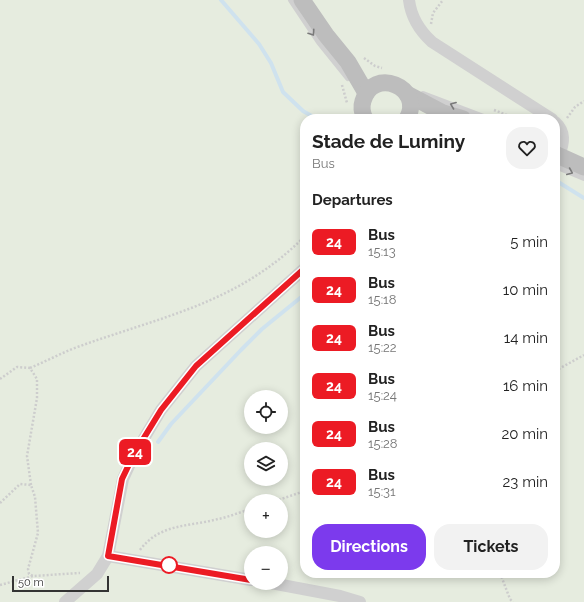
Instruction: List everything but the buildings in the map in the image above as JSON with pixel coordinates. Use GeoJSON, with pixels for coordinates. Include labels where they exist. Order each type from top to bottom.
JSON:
{"type":"FeatureCollection","features":[{"type":"Feature","properties":{"kind":"street"},"geometry":{"type":"LineString","coordinates":[[302,0],[326,35],[354,58],[384,76],[387,83],[403,90],[446,114]]}},
{"type":"Feature","properties":{"kind":"street"},"geometry":{"type":"LineString","coordinates":[[409,0],[414,18],[421,32],[428,39],[444,52],[542,114]]}},
{"type":"Feature","properties":{"kind":"street"},"geometry":{"type":"LineString","coordinates":[[354,58],[365,96]]}},
{"type":"Feature","properties":{"kind":"street"},"geometry":{"type":"LineString","coordinates":[[363,114],[362,111],[365,96],[384,76]]}},
{"type":"Feature","properties":{"kind":"street"},"geometry":{"type":"LineString","coordinates":[[403,90],[411,105],[409,114]]}},
{"type":"Feature","properties":{"kind":"street"},"geometry":{"type":"LineString","coordinates":[[436,114],[443,113]]}},
{"type":"Feature","properties":{"kind":"street"},"geometry":{"type":"LineString","coordinates":[[560,129],[564,134],[564,143],[560,150]]}},
{"type":"Feature","properties":{"kind":"street"},"geometry":{"type":"LineString","coordinates":[[560,159],[584,167]]}},
{"type":"Feature","properties":{"kind":"street"},"geometry":{"type":"LineString","coordinates":[[65,602],[97,574],[108,556],[122,479],[134,454],[161,410],[196,366],[300,272]]}},
{"type":"Feature","properties":{"kind":"street"},"geometry":{"type":"LineString","coordinates":[[108,556],[134,559],[244,579]]}},
{"type":"Feature","properties":{"kind":"street"},"geometry":{"type":"LineString","coordinates":[[288,586],[340,596],[360,602]]}},
{"type":"Feature","properties":{"kind":"lane"},"geometry":{"type":"LineString","coordinates":[[291,0],[319,42],[365,96]]}},
{"type":"Feature","properties":{"kind":"lane"},"geometry":{"type":"LineString","coordinates":[[403,90],[474,114]]}},
{"type":"Feature","properties":{"kind":"lane"},"geometry":{"type":"LineString","coordinates":[[560,161],[584,178]]}},
{"type":"Feature","properties":{"kind":"path"},"geometry":{"type":"LineString","coordinates":[[428,39],[433,13],[443,0]]}},
{"type":"Feature","properties":{"kind":"path"},"geometry":{"type":"LineString","coordinates":[[354,58],[375,66],[384,76]]}},
{"type":"Feature","properties":{"kind":"path"},"geometry":{"type":"LineString","coordinates":[[340,80],[348,109]]}},
{"type":"Feature","properties":{"kind":"path"},"geometry":{"type":"LineString","coordinates":[[560,120],[568,117],[575,107],[584,101]]}},
{"type":"Feature","properties":{"kind":"path"},"geometry":{"type":"LineString","coordinates":[[491,109],[504,114]]}},
{"type":"Feature","properties":{"kind":"path"},"geometry":{"type":"LineString","coordinates":[[0,379],[17,367],[30,368],[72,350],[183,312],[217,298],[261,273],[300,241]]}},
{"type":"Feature","properties":{"kind":"path"},"geometry":{"type":"LineString","coordinates":[[560,368],[584,355]]}},
{"type":"Feature","properties":{"kind":"path"},"geometry":{"type":"LineString","coordinates":[[30,368],[37,380],[37,398],[27,456],[31,485],[35,496],[38,533],[28,569],[29,574],[33,576]]}},
{"type":"Feature","properties":{"kind":"path"},"geometry":{"type":"LineString","coordinates":[[0,503],[20,484],[31,485]]}},
{"type":"Feature","properties":{"kind":"path"},"geometry":{"type":"LineString","coordinates":[[288,497],[300,493]]}},
{"type":"Feature","properties":{"kind":"path"},"geometry":{"type":"LineString","coordinates":[[134,559],[144,545],[165,529],[218,519],[244,511]]}},
{"type":"Feature","properties":{"kind":"path"},"geometry":{"type":"LineString","coordinates":[[0,585],[33,576],[76,572],[97,574]]}},
{"type":"Feature","properties":{"kind":"path"},"geometry":{"type":"LineString","coordinates":[[502,578],[510,599],[513,602]]}},
{"type":"Feature","properties":{"kind":"shaded area"},"geometry":{"type":"Polygon","coordinates":[[[0,0],[584,0],[584,602],[0,602],[0,0]]]}},
{"type":"Feature","properties":{"kind":"waterway"},"geometry":{"type":"LineString","coordinates":[[221,0],[259,44],[271,63],[283,92],[308,114]]}},
{"type":"Feature","properties":{"kind":"waterway"},"geometry":{"type":"LineString","coordinates":[[560,183],[584,198]]}},
{"type":"Feature","properties":{"kind":"waterway"},"geometry":{"type":"LineString","coordinates":[[158,442],[171,424],[241,350],[262,329],[300,298]]}},
{"type":"Feature","properties":{"kind":"bus line","name":"24"},"geometry":{"type":"LineString","coordinates":[[244,579],[134,559],[108,556],[122,479],[147,430],[196,366],[300,272]]}}]}
